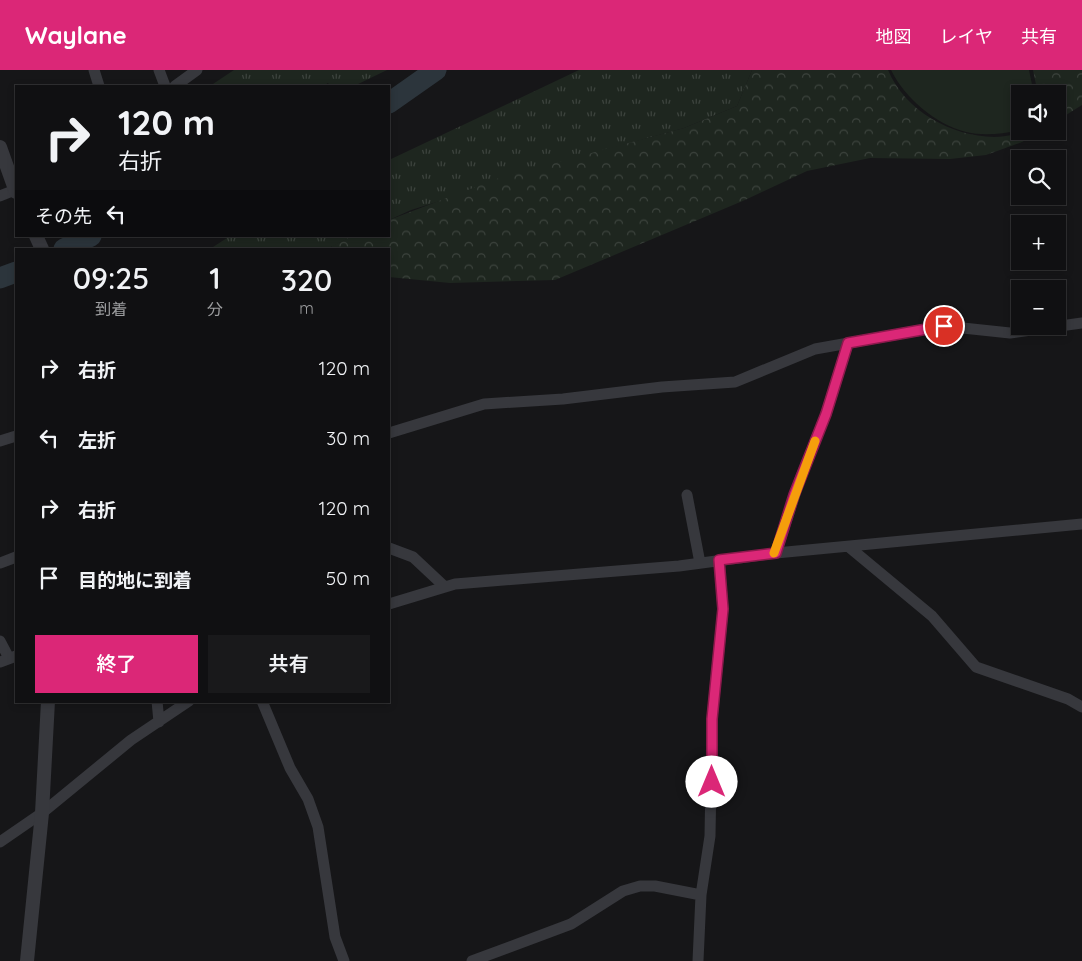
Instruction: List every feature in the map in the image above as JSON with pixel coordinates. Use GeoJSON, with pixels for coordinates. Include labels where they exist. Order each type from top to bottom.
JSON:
{"type":"FeatureCollection","features":[{"type":"Feature","properties":{"kind":"street"},"geometry":{"type":"LineString","coordinates":[[94,70],[99,85]]}},
{"type":"Feature","properties":{"kind":"street"},"geometry":{"type":"LineString","coordinates":[[159,70],[165,85]]}},
{"type":"Feature","properties":{"kind":"street"},"geometry":{"type":"LineString","coordinates":[[176,85],[197,70]]}},
{"type":"Feature","properties":{"kind":"street"},"geometry":{"type":"LineString","coordinates":[[0,147],[13,173]]}},
{"type":"Feature","properties":{"kind":"street"},"geometry":{"type":"LineString","coordinates":[[0,196],[15,191]]}},
{"type":"Feature","properties":{"kind":"street"},"geometry":{"type":"LineString","coordinates":[[390,433],[484,404],[563,399],[662,387],[735,382],[815,349],[944,326],[1010,334],[1082,323]]}},
{"type":"Feature","properties":{"kind":"street"},"geometry":{"type":"LineString","coordinates":[[776,553],[794,495],[826,414],[848,343]]}},
{"type":"Feature","properties":{"kind":"street"},"geometry":{"type":"LineString","coordinates":[[0,441],[15,436]]}},
{"type":"Feature","properties":{"kind":"street"},"geometry":{"type":"LineString","coordinates":[[687,495],[700,563]]}},
{"type":"Feature","properties":{"kind":"street"},"geometry":{"type":"LineString","coordinates":[[390,604],[445,587],[532,576],[700,563],[776,553],[1082,524]]}},
{"type":"Feature","properties":{"kind":"street"},"geometry":{"type":"LineString","coordinates":[[849,547],[932,616],[976,667],[1068,699],[1082,707]]}},
{"type":"Feature","properties":{"kind":"street"},"geometry":{"type":"LineString","coordinates":[[390,548],[413,557],[445,587]]}},
{"type":"Feature","properties":{"kind":"street"},"geometry":{"type":"LineString","coordinates":[[0,562],[15,558]]}},
{"type":"Feature","properties":{"kind":"street"},"geometry":{"type":"LineString","coordinates":[[698,961],[701,895],[710,836],[712,719],[723,609],[719,560]]}},
{"type":"Feature","properties":{"kind":"street"},"geometry":{"type":"LineString","coordinates":[[0,641],[8,659]]}},
{"type":"Feature","properties":{"kind":"street"},"geometry":{"type":"LineString","coordinates":[[27,961],[42,813],[48,703]]}},
{"type":"Feature","properties":{"kind":"street"},"geometry":{"type":"LineString","coordinates":[[157,703],[159,722]]}},
{"type":"Feature","properties":{"kind":"street"},"geometry":{"type":"LineString","coordinates":[[0,842],[42,813],[131,740],[186,703]]}},
{"type":"Feature","properties":{"kind":"street"},"geometry":{"type":"LineString","coordinates":[[263,703],[290,768],[308,799],[314,818],[335,937],[344,961]]}},
{"type":"Feature","properties":{"kind":"street"},"geometry":{"type":"LineString","coordinates":[[472,961],[571,924],[623,891],[640,886],[655,886],[701,895]]}},
{"type":"Feature","properties":{"kind":"green space"},"geometry":{"type":"Polygon","coordinates":[[[234,70],[387,70],[356,85],[329,85],[328,83],[325,85],[212,85],[234,70]]]}},
{"type":"Feature","properties":{"kind":"green space"},"geometry":{"type":"Polygon","coordinates":[[[579,70],[752,70],[737,106],[684,128],[594,153],[411,210],[390,220],[390,160],[579,70]]]}},
{"type":"Feature","properties":{"kind":"green space"},"geometry":{"type":"Polygon","coordinates":[[[752,70],[888,70],[906,98],[918,109],[946,126],[978,136],[1011,135],[1011,140],[1025,140],[986,155],[950,159],[870,158],[807,171],[745,200],[555,280],[450,283],[390,277],[390,248],[332,248],[332,246],[351,237],[390,237],[390,220],[499,178],[684,128],[737,106],[752,70]]]}},
{"type":"Feature","properties":{"kind":"green space"},"geometry":{"type":"Polygon","coordinates":[[[891,70],[1029,70],[1032,85],[1011,85],[1011,132],[979,134],[954,128],[932,116],[913,100],[891,70]]]}},
{"type":"Feature","properties":{"kind":"green space"},"geometry":{"type":"Polygon","coordinates":[[[1033,70],[1082,70],[1082,105],[1066,115],[1066,85],[1036,85],[1033,70]]]}},
{"type":"Feature","properties":{"kind":"green space"},"geometry":{"type":"Polygon","coordinates":[[[228,237],[351,237],[329,248],[212,248],[228,237]]]}},
{"type":"Feature","properties":{"kind":"waterway"},"geometry":{"type":"LineString","coordinates":[[390,102],[436,70]]}},
{"type":"Feature","properties":{"kind":"waterway"},"geometry":{"type":"LineString","coordinates":[[66,248],[89,237]]}},
{"type":"Feature","properties":{"kind":"waterway"},"geometry":{"type":"LineString","coordinates":[[0,278],[15,272]]}},
{"type":"Feature","properties":{"kind":"slow traffic"},"geometry":{"type":"LineString","coordinates":[[774,553],[776,553],[788,512],[815,441]]}},
{"type":"Feature","properties":{"kind":"route"},"geometry":{"type":"LineString","coordinates":[[712,782],[712,719],[723,609],[719,560],[776,553],[794,495],[826,414],[848,343],[944,326]]}}]}
